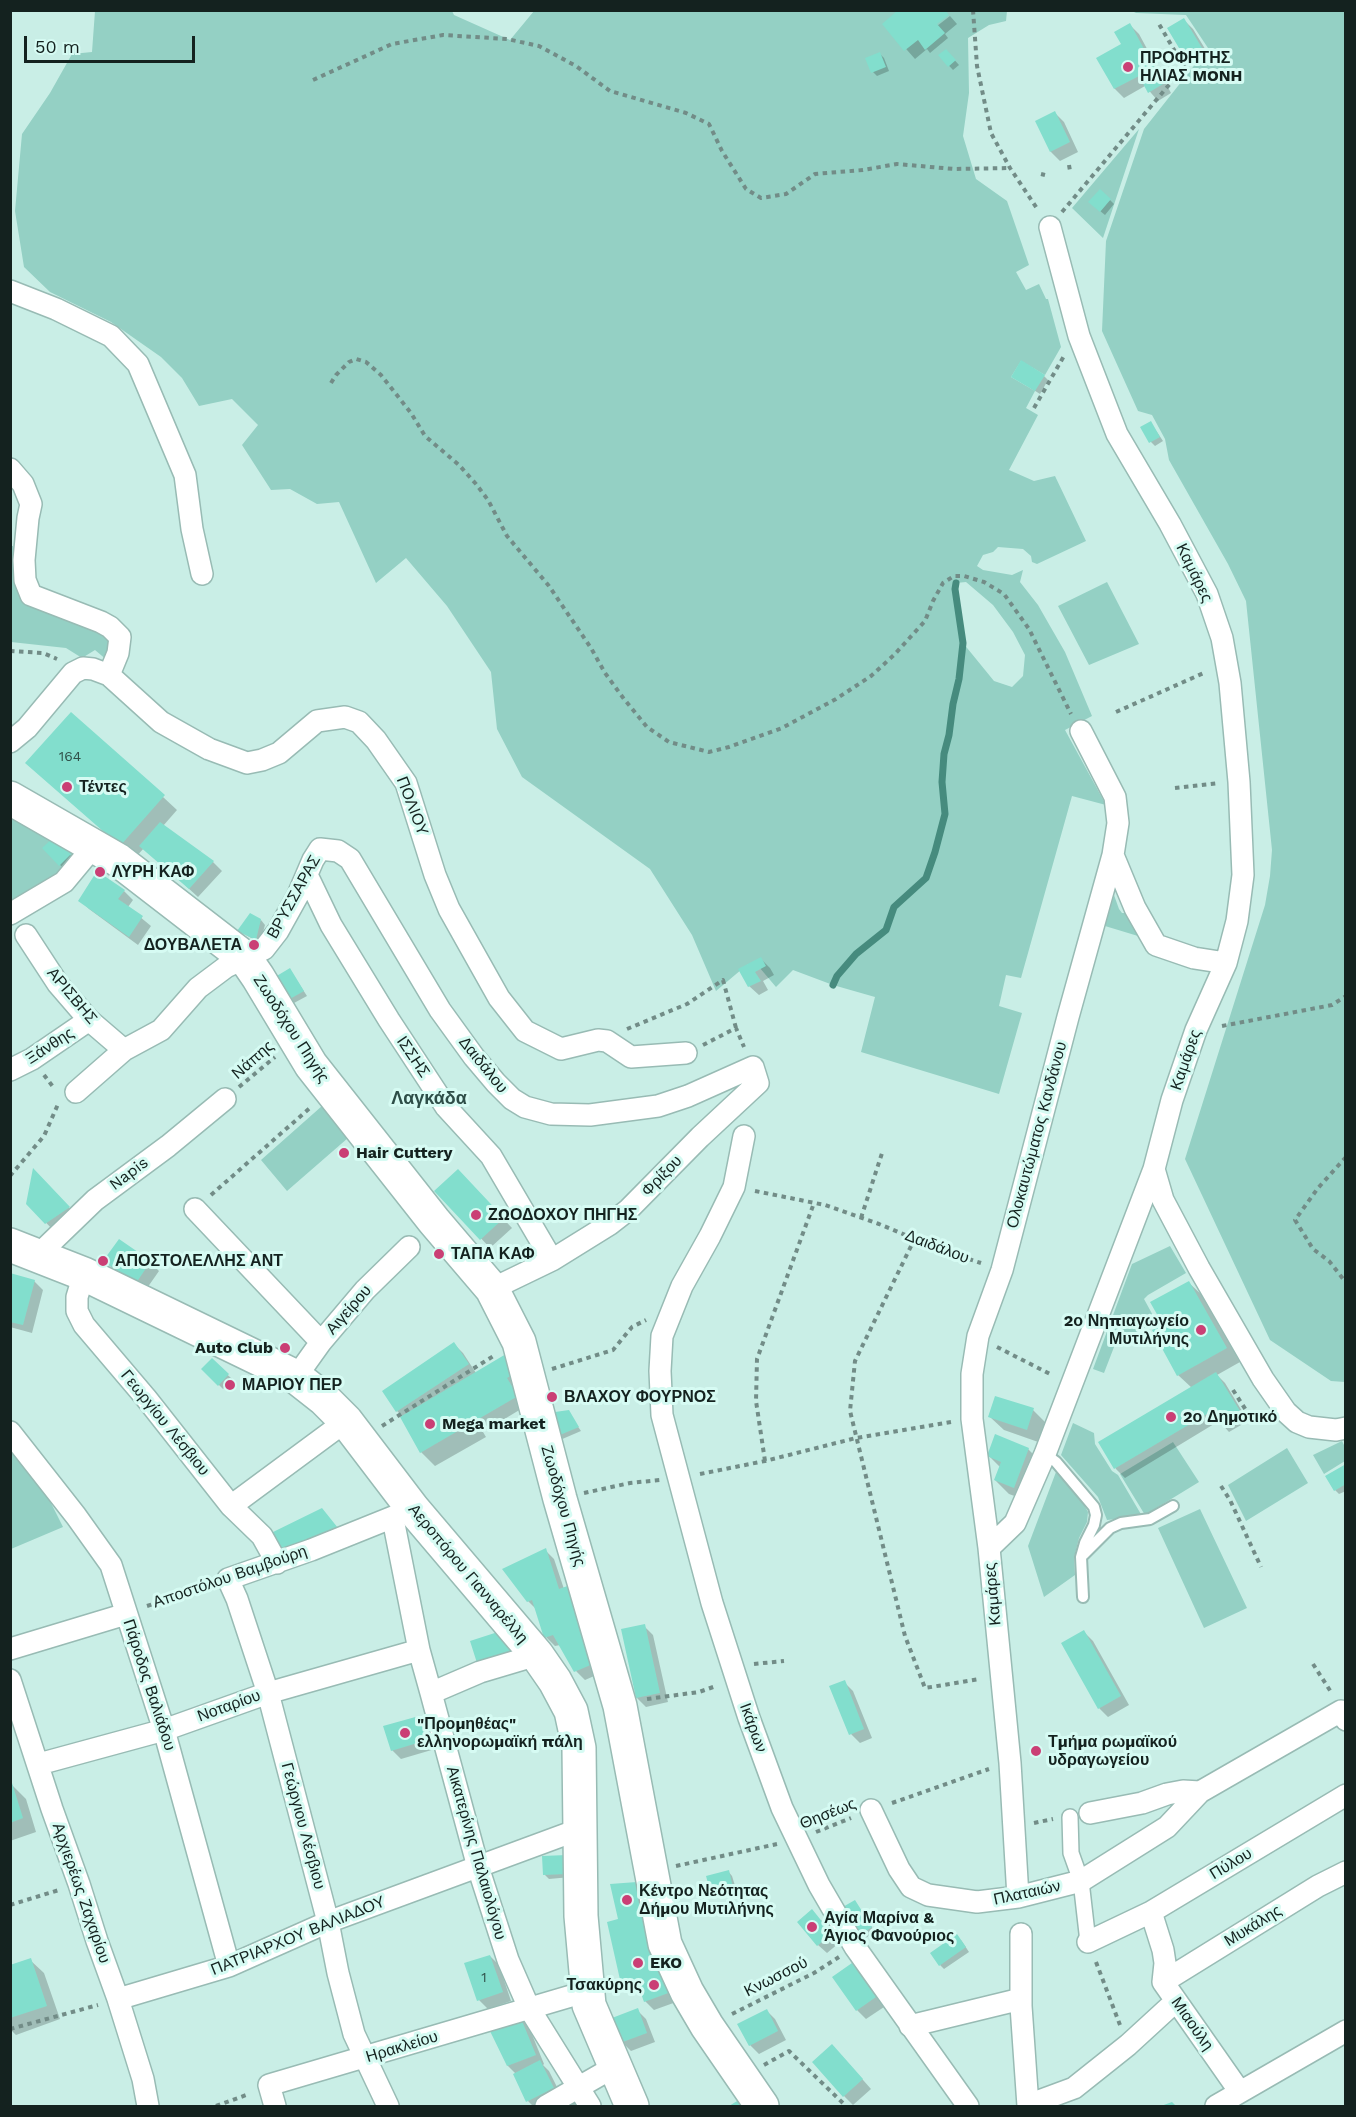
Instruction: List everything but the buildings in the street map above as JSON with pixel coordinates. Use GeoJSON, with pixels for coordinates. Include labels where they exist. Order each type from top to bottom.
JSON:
{"type":"FeatureCollection","features":[{"type":"Feature","properties":{"kind":"main road","name":"Ζωοδόχου Πηγής"},"geometry":{"type":"LineString","coordinates":[[10,798],[127,867],[245,958],[311,1065],[434,1221],[492,1288],[519,1342],[560,1499],[620,1706],[665,1944],[687,1992],[707,2026],[762,2106]]}},
{"type":"Feature","properties":{"kind":"main road","name":"Αεροπόρου Γιανναρέλλη"},"geometry":{"type":"LineString","coordinates":[[24,1250],[84,1274],[296,1377],[324,1399],[353,1430],[403,1514],[537,1655],[563,1695],[575,1726],[580,1768],[581,1916],[589,2005],[632,2106]]}},
{"type":"Feature","properties":{"kind":"street","name":"Καμάρες"},"geometry":{"type":"LineString","coordinates":[[1017,1897],[1010,1763],[989,1548],[1015,1523],[1045,1454],[1154,1169],[1172,1100],[1196,1030],[1226,963],[1237,921],[1243,875],[1239,782],[1230,683],[1222,638],[1207,594],[1118,434],[1079,336],[1050,227]]}},
{"type":"Feature","properties":{"kind":"street"},"geometry":{"type":"LineString","coordinates":[[10,291],[56,309],[111,336],[138,364],[185,475],[192,529],[202,574]]}},
{"type":"Feature","properties":{"kind":"street"},"geometry":{"type":"LineString","coordinates":[[10,469],[23,484],[31,504],[24,560],[25,580],[31,595],[100,622],[110,627],[120,637],[118,653],[109,675]]}},
{"type":"Feature","properties":{"kind":"street"},"geometry":{"type":"LineString","coordinates":[[10,742],[27,728],[73,673],[84,668]]}},
{"type":"Feature","properties":{"kind":"street","name":"ΠΟΛΙΟΥ"},"geometry":{"type":"LineString","coordinates":[[84,668],[109,675],[161,722],[209,749],[247,763],[279,753],[317,721],[345,717],[359,722],[376,740],[406,783],[435,875],[449,909],[499,998],[525,1031],[561,1049],[597,1040],[607,1041],[631,1057],[686,1053]]}},
{"type":"Feature","properties":{"kind":"street","name":"Ολοκαυτώματος Κανδάνου"},"geometry":{"type":"LineString","coordinates":[[989,1548],[972,1419],[972,1374],[978,1336],[1002,1270],[1113,855],[1118,823],[1115,797],[1081,731]]}},
{"type":"Feature","properties":{"kind":"street"},"geometry":{"type":"LineString","coordinates":[[10,914],[64,882],[94,846]]}},
{"type":"Feature","properties":{"kind":"street","name":"ΒΡΥΣΣΑΡΑΣ"},"geometry":{"type":"LineString","coordinates":[[64,1093],[124,1050],[161,1030],[198,988],[226,967],[264,949],[278,931],[320,849]]}},
{"type":"Feature","properties":{"kind":"street","name":"Δαιδάλου"},"geometry":{"type":"LineString","coordinates":[[320,849],[338,851],[350,859],[440,1010],[496,1083],[512,1099],[525,1107],[551,1114],[590,1115],[658,1106],[756,1075]]}},
{"type":"Feature","properties":{"kind":"street"},"geometry":{"type":"LineString","coordinates":[[1113,855],[1135,908],[1156,945],[1194,958],[1226,963]]}},
{"type":"Feature","properties":{"kind":"street","name":"ΙΣΣΗΣ"},"geometry":{"type":"LineString","coordinates":[[307,874],[331,925],[389,1020],[446,1107],[491,1156],[552,1260]]}},
{"type":"Feature","properties":{"kind":"street","name":"ΑΡΙΣΒΗΣ"},"geometry":{"type":"LineString","coordinates":[[26,935],[58,984],[89,1020],[124,1050]]}},
{"type":"Feature","properties":{"kind":"street","name":"Ξάνθης"},"geometry":{"type":"LineString","coordinates":[[10,1070],[32,1059],[89,1020]]}},
{"type":"Feature","properties":{"kind":"street","name":"Φρίξου"},"geometry":{"type":"LineString","coordinates":[[492,1288],[552,1260],[610,1224],[628,1210],[700,1137],[756,1075]]}},
{"type":"Feature","properties":{"kind":"street","name":"Napis"},"geometry":{"type":"LineString","coordinates":[[24,1250],[168,1146],[225,1099]]}},
{"type":"Feature","properties":{"kind":"street"},"geometry":{"type":"LineString","coordinates":[[674,1307],[682,1286],[734,1187],[744,1136]]}},
{"type":"Feature","properties":{"kind":"street"},"geometry":{"type":"LineString","coordinates":[[1154,1169],[1163,1200],[1263,1379],[1286,1412],[1297,1422],[1310,1427],[1336,1430],[1346,1428]]}},
{"type":"Feature","properties":{"kind":"street"},"geometry":{"type":"LineString","coordinates":[[195,1209],[321,1342]]}},
{"type":"Feature","properties":{"kind":"street","name":"Αιγείρου"},"geometry":{"type":"LineString","coordinates":[[296,1377],[321,1342],[365,1290],[409,1247]]}},
{"type":"Feature","properties":{"kind":"street","name":"Γεωργίου Λέσβιου"},"geometry":{"type":"LineString","coordinates":[[84,1274],[77,1297],[77,1311],[84,1325],[146,1398],[231,1506],[262,1536],[277,1563]]}},
{"type":"Feature","properties":{"kind":"street","name":"Ικάρων"},"geometry":{"type":"LineString","coordinates":[[674,1307],[662,1336],[660,1382],[662,1415],[712,1604],[782,1808],[819,1885],[855,1947],[968,2106]]}},
{"type":"Feature","properties":{"kind":"street"},"geometry":{"type":"LineString","coordinates":[[231,1506],[353,1430]]}},
{"type":"Feature","properties":{"kind":"street","name":"Πάροδος Βαλιάδου"},"geometry":{"type":"LineString","coordinates":[[10,1432],[111,1565],[164,1730],[229,1966]]}},
{"type":"Feature","properties":{"kind":"street","name":"Αποστόλου Βαμβούρη"},"geometry":{"type":"LineString","coordinates":[[228,1579],[277,1563],[403,1514]]}},
{"type":"Feature","properties":{"kind":"street","name":"Αικατερίνης Παλαιολόγου"},"geometry":{"type":"LineString","coordinates":[[403,1514],[419,1650],[478,1867],[508,1960],[529,2008],[590,2106]]}},
{"type":"Feature","properties":{"kind":"street","name":"Γεώργιου Λέσβιου"},"geometry":{"type":"LineString","coordinates":[[228,1579],[237,1599],[268,1693],[328,1922],[345,2005],[354,2034],[388,2106]]}},
{"type":"Feature","properties":{"kind":"street"},"geometry":{"type":"LineString","coordinates":[[10,1649],[126,1614]]}},
{"type":"Feature","properties":{"kind":"street","name":"Νοταρίου"},"geometry":{"type":"LineString","coordinates":[[39,1764],[164,1730],[268,1693],[419,1650]]}},
{"type":"Feature","properties":{"kind":"street"},"geometry":{"type":"LineString","coordinates":[[431,1693],[480,1672],[537,1655]]}},
{"type":"Feature","properties":{"kind":"street","name":"Αρχιερέως Ζαχαρίου"},"geometry":{"type":"LineString","coordinates":[[10,1680],[118,1999],[143,2079],[148,2106]]}},
{"type":"Feature","properties":{"kind":"street","name":"Πλαταιών"},"geometry":{"type":"LineString","coordinates":[[871,1810],[899,1869],[911,1887],[928,1895],[976,1902],[1017,1897],[1081,1881],[1167,1827],[1200,1792],[1343,1716]]}},
{"type":"Feature","properties":{"kind":"street","name":"Πλαταιών"},"geometry":{"type":"LineString","coordinates":[[1080,1815],[1142,1803],[1167,1794],[1183,1791],[1200,1792]]}},
{"type":"Feature","properties":{"kind":"street","name":"Πύλου"},"geometry":{"type":"LineString","coordinates":[[1088,1942],[1151,1912],[1346,1795]]}},
{"type":"Feature","properties":{"kind":"street"},"geometry":{"type":"LineString","coordinates":[[1080,1815],[1071,1853],[1081,1881],[1088,1942]]}},
{"type":"Feature","properties":{"kind":"street","name":"ΠΑΤΡΙΑΡΧΟΥ ΒΑΛΙΑΔΟΥ"},"geometry":{"type":"LineString","coordinates":[[118,1999],[229,1966],[328,1922],[580,1828]]}},
{"type":"Feature","properties":{"kind":"street","name":"Μυκάλης"},"geometry":{"type":"LineString","coordinates":[[1162,1982],[1318,1886],[1346,1872]]}},
{"type":"Feature","properties":{"kind":"street","name":"Μιαούλη"},"geometry":{"type":"LineString","coordinates":[[1151,1912],[1163,1950],[1165,1963],[1162,1982],[1176,2001],[1228,2101]]}},
{"type":"Feature","properties":{"kind":"street"},"geometry":{"type":"LineString","coordinates":[[1021,1934],[1021,1999],[1028,2106],[1074,2088],[1128,2045],[1176,2001]]}},
{"type":"Feature","properties":{"kind":"street","name":"Ηρακλείου"},"geometry":{"type":"LineString","coordinates":[[269,2085],[588,1991]]}},
{"type":"Feature","properties":{"kind":"street"},"geometry":{"type":"LineString","coordinates":[[910,2026],[1021,1999]]}},
{"type":"Feature","properties":{"kind":"street"},"geometry":{"type":"LineString","coordinates":[[1228,2101],[1346,2031]]}},
{"type":"Feature","properties":{"kind":"street"},"geometry":{"type":"LineString","coordinates":[[546,2106],[614,2067]]}},
{"type":"Feature","properties":{"kind":"street"},"geometry":{"type":"LineString","coordinates":[[269,2085],[275,2106]]}},
{"type":"Feature","properties":{"kind":"lane"},"geometry":{"type":"LineString","coordinates":[[1045,1454],[1056,1462],[1094,1508],[1096,1515],[1081,1557],[1083,1597]]}},
{"type":"Feature","properties":{"kind":"lane"},"geometry":{"type":"LineString","coordinates":[[1081,1557],[1110,1528],[1121,1523],[1150,1519],[1173,1506]]}},
{"type":"Feature","properties":{"kind":"path"},"geometry":{"type":"LineString","coordinates":[[973,10],[977,66],[991,133],[1010,168],[1050,227],[1184,67],[1160,24]]}},
{"type":"Feature","properties":{"kind":"path"},"geometry":{"type":"LineString","coordinates":[[313,80],[392,44],[443,35],[507,39],[539,46],[576,66],[610,91],[686,113],[709,124],[722,151],[746,189],[762,198],[786,194],[815,174],[863,170],[897,164],[954,169],[1010,168]]}},
{"type":"Feature","properties":{"kind":"path"},"geometry":{"type":"LineString","coordinates":[[1069,165],[1070,171]]}},
{"type":"Feature","properties":{"kind":"path"},"geometry":{"type":"LineString","coordinates":[[1034,408],[1064,356],[1079,336]]}},
{"type":"Feature","properties":{"kind":"path"},"geometry":{"type":"LineString","coordinates":[[331,383],[336,375],[356,358],[366,362],[381,375],[411,413],[425,436],[459,465],[476,484],[488,500],[507,536],[549,586],[624,699],[647,727],[669,742],[709,752],[729,747],[782,728],[836,699],[872,676],[894,656],[925,621],[943,583],[954,576],[964,576],[984,582],[1004,594],[1029,629],[1064,702],[1081,731]]}},
{"type":"Feature","properties":{"kind":"path"},"geometry":{"type":"LineString","coordinates":[[10,651],[43,653],[84,668]]}},
{"type":"Feature","properties":{"kind":"path"},"geometry":{"type":"LineString","coordinates":[[1116,712],[1212,670]]}},
{"type":"Feature","properties":{"kind":"path"},"geometry":{"type":"LineString","coordinates":[[1175,788],[1220,783]]}},
{"type":"Feature","properties":{"kind":"path"},"geometry":{"type":"LineString","coordinates":[[627,1030],[687,1005],[723,980],[736,1028],[756,1075]]}},
{"type":"Feature","properties":{"kind":"path"},"geometry":{"type":"LineString","coordinates":[[1196,1030],[1332,1005],[1346,996]]}},
{"type":"Feature","properties":{"kind":"path"},"geometry":{"type":"LineString","coordinates":[[686,1053],[736,1028]]}},
{"type":"Feature","properties":{"kind":"path","name":"Νάπης"},"geometry":{"type":"LineString","coordinates":[[225,1099],[296,1039]]}},
{"type":"Feature","properties":{"kind":"path"},"geometry":{"type":"LineString","coordinates":[[10,1176],[44,1136],[64,1093],[32,1059]]}},
{"type":"Feature","properties":{"kind":"path"},"geometry":{"type":"LineString","coordinates":[[195,1209],[330,1090]]}},
{"type":"Feature","properties":{"kind":"path"},"geometry":{"type":"LineString","coordinates":[[861,1218],[883,1150]]}},
{"type":"Feature","properties":{"kind":"path"},"geometry":{"type":"LineString","coordinates":[[1346,1157],[1318,1188],[1295,1220],[1312,1249],[1329,1261],[1344,1280],[1346,1279]]}},
{"type":"Feature","properties":{"kind":"path","name":"Δαιδάλου"},"geometry":{"type":"LineString","coordinates":[[734,1187],[814,1203],[1002,1270]]}},
{"type":"Feature","properties":{"kind":"path"},"geometry":{"type":"LineString","coordinates":[[765,1461],[756,1401],[757,1359],[814,1203]]}},
{"type":"Feature","properties":{"kind":"path"},"geometry":{"type":"LineString","coordinates":[[915,1238],[855,1362],[850,1411],[905,1636],[925,1688],[1001,1676]]}},
{"type":"Feature","properties":{"kind":"path"},"geometry":{"type":"LineString","coordinates":[[527,1377],[613,1350],[632,1327],[674,1307]]}},
{"type":"Feature","properties":{"kind":"path"},"geometry":{"type":"LineString","coordinates":[[978,1336],[1072,1385]]}},
{"type":"Feature","properties":{"kind":"path"},"geometry":{"type":"LineString","coordinates":[[353,1430],[519,1342]]}},
{"type":"Feature","properties":{"kind":"path"},"geometry":{"type":"LineString","coordinates":[[1233,1390],[1253,1421]]}},
{"type":"Feature","properties":{"kind":"path"},"geometry":{"type":"LineString","coordinates":[[560,1499],[630,1483],[679,1478],[765,1461],[856,1438],[972,1419]]}},
{"type":"Feature","properties":{"kind":"path"},"geometry":{"type":"LineString","coordinates":[[1221,1486],[1230,1500],[1261,1567]]}},
{"type":"Feature","properties":{"kind":"path","name":"Αποστόλου Βαμβούρη"},"geometry":{"type":"LineString","coordinates":[[126,1614],[228,1579]]}},
{"type":"Feature","properties":{"kind":"path"},"geometry":{"type":"LineString","coordinates":[[620,1706],[667,1695],[699,1692],[734,1673],[784,1661]]}},
{"type":"Feature","properties":{"kind":"path"},"geometry":{"type":"LineString","coordinates":[[1313,1664],[1327,1683],[1343,1716]]}},
{"type":"Feature","properties":{"kind":"path","name":"Θησέως"},"geometry":{"type":"LineString","coordinates":[[651,1872],[798,1839],[871,1810],[1010,1763]]}},
{"type":"Feature","properties":{"kind":"path"},"geometry":{"type":"LineString","coordinates":[[10,1905],[80,1884]]}},
{"type":"Feature","properties":{"kind":"path"},"geometry":{"type":"LineString","coordinates":[[1088,1942],[1128,2045]]}},
{"type":"Feature","properties":{"kind":"path","name":"Κνωσσού"},"geometry":{"type":"LineString","coordinates":[[707,2026],[814,1973],[855,1947]]}},
{"type":"Feature","properties":{"kind":"path"},"geometry":{"type":"LineString","coordinates":[[10,2029],[118,1999]]}},
{"type":"Feature","properties":{"kind":"path"},"geometry":{"type":"LineString","coordinates":[[741,2077],[789,2052],[846,2106]]}},
{"type":"Feature","properties":{"kind":"path"},"geometry":{"type":"LineString","coordinates":[[216,2106],[269,2085]]}},
{"type":"Feature","properties":{"kind":"green space"},"geometry":{"type":"Polygon","coordinates":[[[95,11],[452,11],[454,15],[510,40],[534,11],[1007,11],[1006,21],[989,25],[968,38],[969,93],[963,136],[976,179],[1007,201],[1029,265],[1016,272],[1026,290],[1039,284],[1048,299],[1061,347],[1045,375],[1021,361],[1011,377],[1035,391],[1026,408],[1038,415],[1009,470],[1034,481],[1055,476],[1086,541],[1037,564],[1032,562],[1031,556],[1023,549],[998,547],[993,552],[983,555],[977,566],[983,570],[1012,575],[1023,570],[1020,582],[1038,605],[1065,652],[1092,716],[1065,730],[1106,805],[1072,796],[1021,978],[1006,975],[999,1006],[1022,1013],[999,1094],[861,1052],[875,997],[793,970],[776,987],[759,967],[748,964],[716,991],[692,935],[650,869],[522,777],[497,729],[491,672],[447,606],[406,558],[376,583],[339,502],[317,504],[290,489],[271,490],[242,445],[258,425],[232,399],[199,406],[182,378],[161,357],[111,322],[50,292],[24,267],[15,211],[22,134],[50,93],[72,54],[92,52],[95,11]],[[966,582],[956,583],[963,643],[994,681],[1012,687],[1023,676],[1025,655],[1013,632],[993,605],[966,582]]]}},
{"type":"Feature","properties":{"kind":"green space"},"geometry":{"type":"Polygon","coordinates":[[[1132,11],[1345,11],[1345,1382],[1331,1381],[1270,1340],[1185,1159],[1265,905],[1272,850],[1246,601],[1228,564],[1169,460],[1165,439],[1152,415],[1138,411],[1102,331],[1106,241],[1144,129],[1208,48],[1186,15],[1132,11]]]}},
{"type":"Feature","properties":{"kind":"green space"},"geometry":{"type":"Polygon","coordinates":[[[1139,129],[1103,238],[1072,208],[1139,129]]]}},
{"type":"Feature","properties":{"kind":"green space"},"geometry":{"type":"Polygon","coordinates":[[[10,546],[13,546],[14,577],[28,601],[103,631],[112,645],[108,661],[95,650],[82,658],[66,648],[11,642],[10,546]]]}},
{"type":"Feature","properties":{"kind":"green space"},"geometry":{"type":"Polygon","coordinates":[[[1107,582],[1139,644],[1089,665],[1058,606],[1107,582]]]}},
{"type":"Feature","properties":{"kind":"green space"},"geometry":{"type":"Polygon","coordinates":[[[10,807],[88,849],[60,880],[10,902],[10,807]]]}},
{"type":"Feature","properties":{"kind":"green space"},"geometry":{"type":"Polygon","coordinates":[[[1114,895],[1119,909],[1122,913],[1126,913],[1138,936],[1105,926],[1114,895]]]}},
{"type":"Feature","properties":{"kind":"green space"},"geometry":{"type":"Polygon","coordinates":[[[331,1098],[356,1131],[287,1191],[261,1160],[331,1098]]]}},
{"type":"Feature","properties":{"kind":"green space"},"geometry":{"type":"Polygon","coordinates":[[[1170,1246],[1186,1273],[1144,1299],[1156,1321],[1127,1338],[1121,1329],[1104,1373],[1093,1369],[1132,1264],[1170,1246]]]}},
{"type":"Feature","properties":{"kind":"green space"},"geometry":{"type":"Polygon","coordinates":[[[1073,1423],[1094,1433],[1095,1444],[1112,1471],[1118,1475],[1142,1516],[1107,1520],[1098,1497],[1061,1455],[1073,1423]]]}},
{"type":"Feature","properties":{"kind":"green space"},"geometry":{"type":"Polygon","coordinates":[[[10,1440],[50,1501],[63,1527],[11,1549],[10,1440]]]}},
{"type":"Feature","properties":{"kind":"green space"},"geometry":{"type":"Polygon","coordinates":[[[1342,1441],[1345,1447],[1345,1461],[1324,1474],[1313,1455],[1342,1441]]]}},
{"type":"Feature","properties":{"kind":"green space"},"geometry":{"type":"Polygon","coordinates":[[[1173,1442],[1199,1482],[1145,1515],[1120,1474],[1173,1442]]]}},
{"type":"Feature","properties":{"kind":"green space"},"geometry":{"type":"Polygon","coordinates":[[[1287,1448],[1308,1483],[1246,1521],[1228,1485],[1287,1448]]]}},
{"type":"Feature","properties":{"kind":"green space"},"geometry":{"type":"Polygon","coordinates":[[[1056,1472],[1088,1512],[1087,1522],[1079,1538],[1074,1558],[1075,1575],[1044,1597],[1028,1546],[1056,1472]]]}},
{"type":"Feature","properties":{"kind":"green space"},"geometry":{"type":"Polygon","coordinates":[[[1200,1509],[1247,1608],[1204,1628],[1158,1528],[1200,1509]]]}},
{"type":"Feature","properties":{"kind":"waterway"},"geometry":{"type":"LineString","coordinates":[[833,985],[837,976],[856,954],[886,930],[894,907],[926,878],[935,852],[945,814],[942,782],[944,754],[959,679],[963,643],[956,583]]}},
{"type":"Feature","properties":{"kind":"place","name":"ΠΡΟΦΗΤΗΣ ΗΛΙΑΣ MONH"},"geometry":{"type":"Point","coordinates":[1128,67]}},
{"type":"Feature","properties":{"kind":"place","name":"Τέντες"},"geometry":{"type":"Point","coordinates":[67,787]}},
{"type":"Feature","properties":{"kind":"place","name":"ΛΥΡΗ ΚΑΦ"},"geometry":{"type":"Point","coordinates":[100,872]}},
{"type":"Feature","properties":{"kind":"place","name":"ΔΟΥΒΑΛΕΤΑ"},"geometry":{"type":"Point","coordinates":[254,945]}},
{"type":"Feature","properties":{"kind":"place","name":"Hair Cuttery"},"geometry":{"type":"Point","coordinates":[344,1153]}},
{"type":"Feature","properties":{"kind":"place","name":"ΖΩΟΔΟΧΟΥ ΠΗΓΗΣ"},"geometry":{"type":"Point","coordinates":[476,1215]}},
{"type":"Feature","properties":{"kind":"place","name":"ΤΑΠΑ ΚΑΦ"},"geometry":{"type":"Point","coordinates":[439,1254]}},
{"type":"Feature","properties":{"kind":"place","name":"ΑΠΟΣΤΟΛΕΛΛΗΣ ΑΝΤ"},"geometry":{"type":"Point","coordinates":[103,1261]}},
{"type":"Feature","properties":{"kind":"place","name":"2ο Νηπιαγωγείο Μυτιλήνης"},"geometry":{"type":"Point","coordinates":[1201,1330]}},
{"type":"Feature","properties":{"kind":"place","name":"Auto Club"},"geometry":{"type":"Point","coordinates":[285,1348]}},
{"type":"Feature","properties":{"kind":"place","name":"ΜΑΡΙΟΥ ΠΕΡ"},"geometry":{"type":"Point","coordinates":[230,1385]}},
{"type":"Feature","properties":{"kind":"place","name":"ΒΛΑΧΟΥ ΦΟΥΡΝΟΣ"},"geometry":{"type":"Point","coordinates":[552,1397]}},
{"type":"Feature","properties":{"kind":"place","name":"2ο Δημοτικό"},"geometry":{"type":"Point","coordinates":[1171,1417]}},
{"type":"Feature","properties":{"kind":"place","name":"Mega market"},"geometry":{"type":"Point","coordinates":[430,1424]}},
{"type":"Feature","properties":{"kind":"place","name":"\"Προμηθέας\" ελληνορωμαϊκή πάλη"},"geometry":{"type":"Point","coordinates":[405,1733]}},
{"type":"Feature","properties":{"kind":"place","name":"Τμήμα ρωμαϊκού υδραγωγείου"},"geometry":{"type":"Point","coordinates":[1036,1751]}},
{"type":"Feature","properties":{"kind":"place","name":"Κέντρο Νεότητας Δήμου Μυτιλήνης"},"geometry":{"type":"Point","coordinates":[627,1900]}},
{"type":"Feature","properties":{"kind":"place","name":"Αγία Μαρίνα & Άγιος Φανούριος"},"geometry":{"type":"Point","coordinates":[812,1927]}},
{"type":"Feature","properties":{"kind":"place","name":"EKO"},"geometry":{"type":"Point","coordinates":[638,1963]}},
{"type":"Feature","properties":{"kind":"place","name":"Τσακύρης"},"geometry":{"type":"Point","coordinates":[654,1985]}},
{"type":"Feature","properties":{"kind":"district","name":"Λαγκάδα"},"geometry":{"type":"Point","coordinates":[429,1099]}}]}
